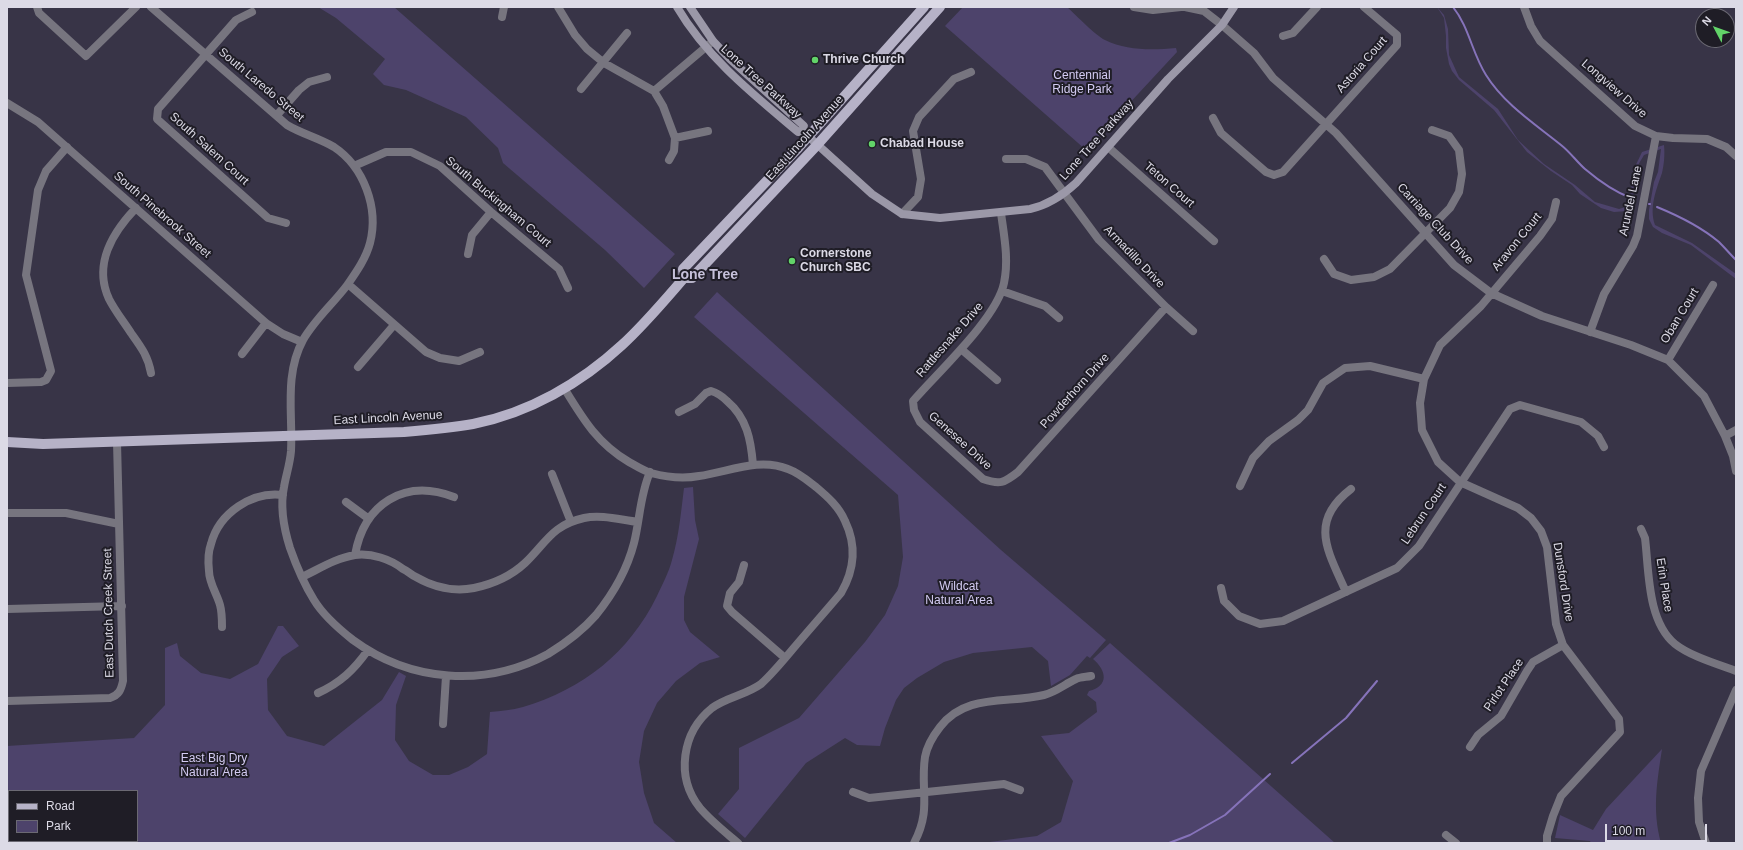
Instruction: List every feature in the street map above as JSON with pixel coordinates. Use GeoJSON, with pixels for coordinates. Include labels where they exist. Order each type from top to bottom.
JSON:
{"type":"FeatureCollection","features":[{"type":"Feature","properties":{"kind":"main road","name":"East Lincoln Avenue"},"geometry":{"type":"LineString","coordinates":[[7,442],[43,444],[404,432],[473,424],[518,411],[564,388],[595,368],[621,346],[684,278],[684,269],[806,134],[924,7]]}},
{"type":"Feature","properties":{"kind":"main road","name":"East Lincoln Avenue"},"geometry":{"type":"LineString","coordinates":[[684,278],[692,278],[818,144],[940,7]]}},
{"type":"Feature","properties":{"kind":"main road","name":"East Lincoln Avenue"},"geometry":{"type":"LineString","coordinates":[[7,448],[43,444]]}},
{"type":"Feature","properties":{"kind":"street"},"geometry":{"type":"LineString","coordinates":[[37,7],[39,13],[86,56],[136,7]]}},
{"type":"Feature","properties":{"kind":"street","name":"South Laredo Street"},"geometry":{"type":"LineString","coordinates":[[151,7],[287,125],[298,132],[324,142],[334,148],[354,166],[364,183],[370,199],[372,227],[370,242],[365,257],[348,284],[311,327],[302,342],[291,379],[290,466],[283,495],[286,533],[302,577],[314,601],[344,633],[368,650],[407,668],[423,673],[446,676],[494,674],[516,668],[538,659],[578,634],[594,617],[619,582],[632,549],[642,496],[650,472]]}},
{"type":"Feature","properties":{"kind":"street"},"geometry":{"type":"LineString","coordinates":[[502,17],[504,7]]}},
{"type":"Feature","properties":{"kind":"street"},"geometry":{"type":"LineString","coordinates":[[558,7],[575,35],[587,49],[604,63],[654,91],[663,106],[675,138],[674,152],[669,160]]}},
{"type":"Feature","properties":{"kind":"street","name":"Lone Tree Parkway"},"geometry":{"type":"LineString","coordinates":[[677,7],[706,48],[723,66],[798,132],[806,134],[818,144],[872,194],[902,214],[930,218],[1040,207],[1063,194],[1076,183],[1168,79],[1222,25],[1234,7]]}},
{"type":"Feature","properties":{"kind":"street","name":"Lone Tree Parkway"},"geometry":{"type":"LineString","coordinates":[[690,7],[713,41],[730,59],[804,126],[806,134]]}},
{"type":"Feature","properties":{"kind":"street"},"geometry":{"type":"LineString","coordinates":[[1134,7],[1153,10],[1181,7]]}},
{"type":"Feature","properties":{"kind":"street","name":"Carriage Club Drive"},"geometry":{"type":"LineString","coordinates":[[1185,7],[1204,11],[1254,53],[1273,78],[1326,123],[1425,235],[1454,265],[1491,293],[1542,316],[1631,345],[1668,360],[1704,396],[1725,436],[1733,456],[1736,471]]}},
{"type":"Feature","properties":{"kind":"street"},"geometry":{"type":"LineString","coordinates":[[1283,36],[1294,33],[1317,7]]}},
{"type":"Feature","properties":{"kind":"street","name":"Astoria Court"},"geometry":{"type":"LineString","coordinates":[[1213,118],[1221,133],[1266,172],[1274,175],[1283,172],[1397,45],[1397,35],[1364,7]]}},
{"type":"Feature","properties":{"kind":"street","name":"Longview Drive"},"geometry":{"type":"LineString","coordinates":[[1524,7],[1531,26],[1540,40],[1635,126],[1656,136],[1707,139],[1726,147],[1736,156]]}},
{"type":"Feature","properties":{"kind":"street","name":"South Salem Court"},"geometry":{"type":"LineString","coordinates":[[252,12],[236,20],[205,54],[158,109],[157,119],[268,218],[286,223]]}},
{"type":"Feature","properties":{"kind":"street"},"geometry":{"type":"LineString","coordinates":[[581,89],[604,63],[627,33]]}},
{"type":"Feature","properties":{"kind":"street"},"geometry":{"type":"LineString","coordinates":[[654,91],[713,41]]}},
{"type":"Feature","properties":{"kind":"street"},"geometry":{"type":"LineString","coordinates":[[902,214],[918,197],[921,180],[913,131],[919,117],[954,79],[971,72]]}},
{"type":"Feature","properties":{"kind":"street"},"geometry":{"type":"LineString","coordinates":[[277,115],[299,90],[309,82],[327,77]]}},
{"type":"Feature","properties":{"kind":"street","name":"South Pinebrook Street"},"geometry":{"type":"LineString","coordinates":[[7,103],[38,122],[266,323],[283,334],[302,342]]}},
{"type":"Feature","properties":{"kind":"street"},"geometry":{"type":"LineString","coordinates":[[1324,259],[1334,274],[1345,278],[1351,280],[1374,277],[1390,269],[1450,208],[1459,192],[1462,174],[1458,150],[1449,136],[1432,130]]}},
{"type":"Feature","properties":{"kind":"street"},"geometry":{"type":"LineString","coordinates":[[675,138],[708,131]]}},
{"type":"Feature","properties":{"kind":"street","name":"Arundel Lane"},"geometry":{"type":"LineString","coordinates":[[1590,332],[1604,294],[1634,246],[1656,136]]}},
{"type":"Feature","properties":{"kind":"street"},"geometry":{"type":"LineString","coordinates":[[8,383],[42,382],[46,380],[51,371],[26,275],[38,190],[46,171],[67,147]]}},
{"type":"Feature","properties":{"kind":"street","name":"Teton Court"},"geometry":{"type":"LineString","coordinates":[[1108,147],[1214,242]]}},
{"type":"Feature","properties":{"kind":"street","name":"South Buckingham Court"},"geometry":{"type":"LineString","coordinates":[[354,166],[386,152],[411,152],[440,166],[491,212],[559,269],[568,288]]}},
{"type":"Feature","properties":{"kind":"street","name":"Armadillo Drive"},"geometry":{"type":"LineString","coordinates":[[1006,159],[1026,159],[1045,168],[1098,240],[1166,307],[1193,331]]}},
{"type":"Feature","properties":{"kind":"street","name":"Aravon Court"},"geometry":{"type":"LineString","coordinates":[[1491,293],[1540,236],[1552,219],[1556,202]]}},
{"type":"Feature","properties":{"kind":"street"},"geometry":{"type":"LineString","coordinates":[[136,208],[120,225],[110,241],[103,266],[103,278],[110,300],[148,359],[151,373]]}},
{"type":"Feature","properties":{"kind":"street"},"geometry":{"type":"LineString","coordinates":[[468,254],[472,235],[491,212]]}},
{"type":"Feature","properties":{"kind":"street","name":"Rattlesnake Drive"},"geometry":{"type":"LineString","coordinates":[[914,410],[913,401],[990,313],[1002,291],[1007,257],[1001,212]]}},
{"type":"Feature","properties":{"kind":"street"},"geometry":{"type":"LineString","coordinates":[[348,284],[426,352],[440,358],[459,361],[480,352]]}},
{"type":"Feature","properties":{"kind":"street","name":"Oban Court"},"geometry":{"type":"LineString","coordinates":[[1668,360],[1713,285]]}},
{"type":"Feature","properties":{"kind":"street"},"geometry":{"type":"LineString","coordinates":[[1002,291],[1045,306],[1059,318]]}},
{"type":"Feature","properties":{"kind":"street","name":"Dunsford Drive"},"geometry":{"type":"LineString","coordinates":[[1491,293],[1481,306],[1440,345],[1424,379],[1420,402],[1422,430],[1438,462],[1460,482],[1518,508],[1531,518],[1541,531],[1547,547],[1556,624],[1564,645],[1619,719],[1620,732],[1561,796],[1551,821],[1547,836],[1547,843]]}},
{"type":"Feature","properties":{"kind":"street","name":"Powderhorn Drive"},"geometry":{"type":"LineString","coordinates":[[996,483],[1007,481],[1018,472],[1166,307]]}},
{"type":"Feature","properties":{"kind":"street"},"geometry":{"type":"LineString","coordinates":[[242,354],[266,323]]}},
{"type":"Feature","properties":{"kind":"street"},"geometry":{"type":"LineString","coordinates":[[358,367],[394,325]]}},
{"type":"Feature","properties":{"kind":"street"},"geometry":{"type":"LineString","coordinates":[[960,348],[998,380]]}},
{"type":"Feature","properties":{"kind":"street"},"geometry":{"type":"LineString","coordinates":[[1240,486],[1253,458],[1269,441],[1298,420],[1308,410],[1323,383],[1345,368],[1370,366],[1424,379]]}},
{"type":"Feature","properties":{"kind":"street"},"geometry":{"type":"LineString","coordinates":[[564,388],[598,439],[620,456],[650,472],[684,478],[753,465],[788,468],[800,475],[835,505],[843,515],[852,539],[854,554],[852,568],[841,593],[785,658],[759,685],[749,691],[724,701],[703,716],[695,726],[686,749],[686,774],[692,796],[699,808],[738,843]]}},
{"type":"Feature","properties":{"kind":"street"},"geometry":{"type":"LineString","coordinates":[[679,412],[695,404],[706,393],[711,391],[718,393],[735,408],[747,427],[752,448],[753,465]]}},
{"type":"Feature","properties":{"kind":"street","name":"Lebrun Court"},"geometry":{"type":"LineString","coordinates":[[1221,588],[1224,601],[1239,616],[1260,624],[1283,622],[1397,568],[1419,546],[1460,482],[1510,410],[1520,406],[1581,422],[1598,436],[1604,447]]}},
{"type":"Feature","properties":{"kind":"street","name":"Genesee Drive"},"geometry":{"type":"LineString","coordinates":[[914,410],[920,422],[984,479],[996,483]]}},
{"type":"Feature","properties":{"kind":"street"},"geometry":{"type":"LineString","coordinates":[[1725,436],[1736,430]]}},
{"type":"Feature","properties":{"kind":"street","name":"East Dutch Creek Street"},"geometry":{"type":"LineString","coordinates":[[7,701],[110,698],[116,696],[121,690],[123,681],[122,606],[117,442]]}},
{"type":"Feature","properties":{"kind":"street"},"geometry":{"type":"LineString","coordinates":[[552,474],[571,522]]}},
{"type":"Feature","properties":{"kind":"street"},"geometry":{"type":"LineString","coordinates":[[1346,592],[1328,550],[1324,529],[1331,509],[1338,499],[1352,489]]}},
{"type":"Feature","properties":{"kind":"street"},"geometry":{"type":"LineString","coordinates":[[355,555],[359,536],[368,519],[386,502],[408,492],[431,490],[454,497]]}},
{"type":"Feature","properties":{"kind":"street"},"geometry":{"type":"LineString","coordinates":[[222,627],[221,606],[209,572],[209,553],[213,536],[225,518],[239,505],[265,494],[283,495]]}},
{"type":"Feature","properties":{"kind":"street"},"geometry":{"type":"LineString","coordinates":[[346,502],[368,519]]}},
{"type":"Feature","properties":{"kind":"street"},"geometry":{"type":"LineString","coordinates":[[7,513],[66,513],[119,524]]}},
{"type":"Feature","properties":{"kind":"street"},"geometry":{"type":"LineString","coordinates":[[302,577],[332,562],[355,555],[368,555],[393,562],[414,577],[436,586],[449,589],[474,588],[500,580],[514,572],[526,562],[548,537],[560,527],[571,522],[595,517],[638,522]]}},
{"type":"Feature","properties":{"kind":"street","name":"Erin Place"},"geometry":{"type":"LineString","coordinates":[[1641,529],[1645,538],[1652,599],[1659,624],[1674,643],[1688,652],[1736,671]]}},
{"type":"Feature","properties":{"kind":"street"},"geometry":{"type":"LineString","coordinates":[[744,565],[739,582],[730,593],[727,606],[785,658]]}},
{"type":"Feature","properties":{"kind":"street"},"geometry":{"type":"LineString","coordinates":[[7,609],[122,606]]}},
{"type":"Feature","properties":{"kind":"street","name":"Pirlot Place"},"geometry":{"type":"LineString","coordinates":[[1470,747],[1478,735],[1501,716],[1527,671],[1534,662],[1564,645]]}},
{"type":"Feature","properties":{"kind":"street"},"geometry":{"type":"LineString","coordinates":[[318,693],[332,687],[350,673],[368,650]]}},
{"type":"Feature","properties":{"kind":"street"},"geometry":{"type":"LineString","coordinates":[[443,724],[446,676]]}},
{"type":"Feature","properties":{"kind":"street"},"geometry":{"type":"LineString","coordinates":[[914,843],[925,812],[924,766],[926,754],[936,731],[953,714],[963,707],[976,703],[1044,695],[1056,691],[1077,678],[1091,676]]}},
{"type":"Feature","properties":{"kind":"street"},"geometry":{"type":"LineString","coordinates":[[1706,843],[1699,822],[1698,798],[1701,770],[1736,690]]}},
{"type":"Feature","properties":{"kind":"street"},"geometry":{"type":"LineString","coordinates":[[853,792],[869,798],[1004,784],[1020,790]]}},
{"type":"Feature","properties":{"kind":"street"},"geometry":{"type":"LineString","coordinates":[[1446,835],[1456,843]]}},
{"type":"Feature","properties":{"kind":"green space"},"geometry":{"type":"Polygon","coordinates":[[[318,7],[394,7],[675,254],[644,288],[605,250],[503,163],[498,148],[466,117],[406,90],[384,85],[373,74],[385,59],[336,18],[318,7]]]}},
{"type":"Feature","properties":{"kind":"green space","name":"Centennial Ridge Park"},"geometry":{"type":"Polygon","coordinates":[[[963,7],[1067,7],[1096,34],[1113,44],[1140,49],[1176,48],[1177,52],[1086,150],[945,26],[963,7]]]}},
{"type":"Feature","properties":{"kind":"green space"},"geometry":{"type":"Polygon","coordinates":[[[1437,7],[1444,15],[1448,29],[1449,55],[1459,77],[1498,109],[1518,140],[1544,164],[1575,185],[1595,202],[1619,209],[1629,206],[1631,201],[1632,173],[1642,152],[1664,145],[1663,170],[1653,206],[1653,219],[1655,225],[1692,243],[1736,274],[1736,279],[1691,245],[1662,233],[1653,227],[1649,219],[1649,210],[1654,182],[1658,172],[1661,149],[1644,155],[1635,175],[1634,195],[1630,206],[1627,211],[1614,212],[1601,208],[1580,194],[1572,185],[1527,152],[1494,110],[1459,80],[1452,71],[1446,48],[1444,18],[1437,7]]]}},
{"type":"Feature","properties":{"kind":"green space","name":"Wildcat Natural Area"},"geometry":{"type":"Polygon","coordinates":[[[717,292],[1001,550],[1106,640],[1090,658],[1087,656],[1070,675],[1051,686],[1048,661],[1032,647],[973,653],[944,662],[917,678],[904,688],[896,700],[880,746],[857,745],[845,738],[806,763],[745,838],[718,814],[739,789],[739,748],[799,718],[865,642],[885,615],[898,586],[903,557],[898,495],[694,317],[717,292]]]}},
{"type":"Feature","properties":{"kind":"green space","name":"East Big Dry Natural Area"},"geometry":{"type":"Polygon","coordinates":[[[693,487],[695,520],[699,539],[684,597],[684,620],[690,632],[720,657],[700,663],[676,681],[657,703],[644,731],[639,762],[644,793],[654,823],[677,843],[7,843],[7,746],[134,738],[165,705],[165,648],[177,643],[180,656],[201,673],[230,679],[258,664],[278,626],[283,626],[299,646],[282,657],[267,679],[268,710],[287,736],[324,746],[382,700],[399,672],[406,676],[396,705],[395,740],[409,761],[433,775],[449,775],[468,767],[487,754],[490,712],[523,707],[565,690],[602,666],[633,635],[657,596],[669,569],[678,533],[684,488],[693,487]]]}},
{"type":"Feature","properties":{"kind":"green space"},"geometry":{"type":"Polygon","coordinates":[[[1110,643],[1335,843],[982,843],[1037,836],[1061,822],[1073,781],[1041,736],[1069,733],[1097,712],[1096,702],[1087,695],[1089,691],[1100,686],[1104,678],[1101,668],[1093,659],[1110,643]]]}},
{"type":"Feature","properties":{"kind":"green space"},"geometry":{"type":"Polygon","coordinates":[[[1662,749],[1656,796],[1658,831],[1661,843],[1591,843],[1590,841],[1555,838],[1560,815],[1593,830],[1606,809],[1662,749]]]}},
{"type":"Feature","properties":{"kind":"waterway"},"geometry":{"type":"LineString","coordinates":[[1453,7],[1463,23],[1481,67],[1502,95],[1520,113],[1564,148],[1590,173],[1613,189],[1631,198]]}},
{"type":"Feature","properties":{"kind":"waterway"},"geometry":{"type":"LineString","coordinates":[[1657,207],[1697,226],[1719,242],[1736,260]]}},
{"type":"Feature","properties":{"kind":"waterway"},"geometry":{"type":"LineString","coordinates":[[1292,763],[1346,718],[1377,681]]}},
{"type":"Feature","properties":{"kind":"waterway"},"geometry":{"type":"LineString","coordinates":[[1169,843],[1190,835],[1225,815],[1270,774]]}},
{"type":"Feature","properties":{"kind":"place","name":"Thrive Church"},"geometry":{"type":"Point","coordinates":[815,60]}},
{"type":"Feature","properties":{"kind":"place","name":"Chabad House"},"geometry":{"type":"Point","coordinates":[872,144]}},
{"type":"Feature","properties":{"kind":"place","name":"Cornerstone Church SBC"},"geometry":{"type":"Point","coordinates":[792,261]}},
{"type":"Feature","properties":{"kind":"district","name":"Lone Tree"},"geometry":{"type":"Point","coordinates":[705,275]}}]}
